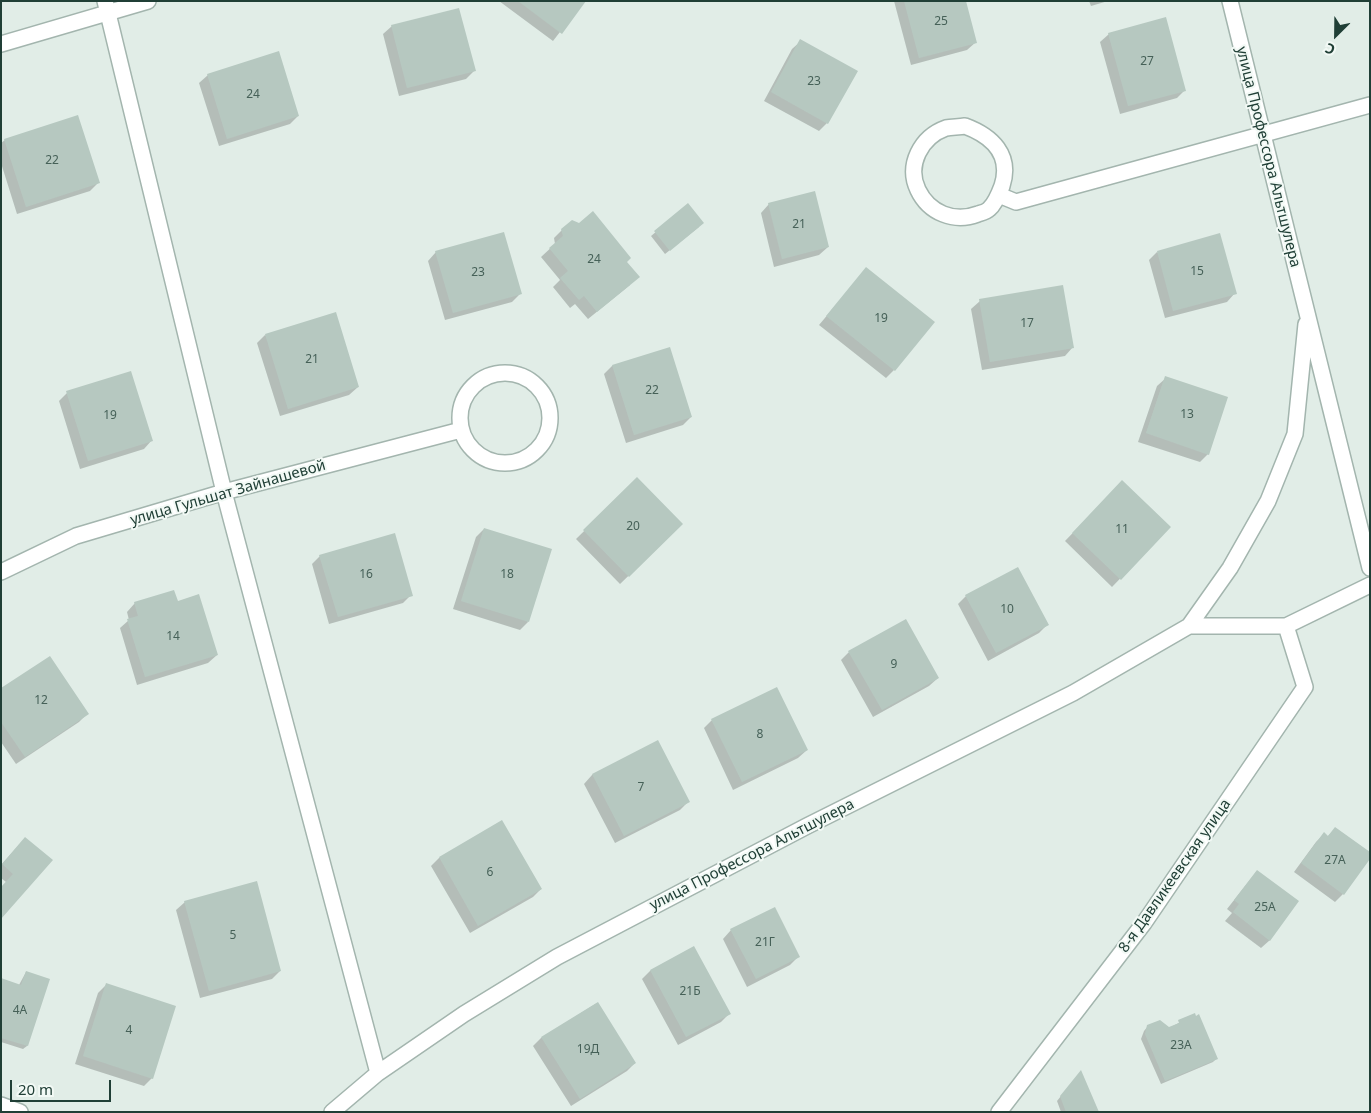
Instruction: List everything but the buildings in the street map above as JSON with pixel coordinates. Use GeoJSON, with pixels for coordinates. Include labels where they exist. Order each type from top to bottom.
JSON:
{"type":"FeatureCollection","features":[{"type":"Feature","properties":{"kind":"street"},"geometry":{"type":"LineString","coordinates":[[1,44],[106,7],[148,1]]}},
{"type":"Feature","properties":{"kind":"street","name":"улица Профессора Альтшулера"},"geometry":{"type":"LineString","coordinates":[[1230,1],[1370,568]]}},
{"type":"Feature","properties":{"kind":"street"},"geometry":{"type":"LineString","coordinates":[[106,7],[224,492],[378,1072]]}},
{"type":"Feature","properties":{"kind":"street"},"geometry":{"type":"LineString","coordinates":[[999,195],[1016,202],[1370,105]]}},
{"type":"Feature","properties":{"kind":"street"},"geometry":{"type":"LineString","coordinates":[[965,126],[982,132],[996,144],[1004,160],[1005,178],[999,195],[988,210],[971,216],[953,218],[936,212],[923,200],[915,184],[914,166],[919,149],[931,136],[947,128],[965,126]]}},
{"type":"Feature","properties":{"kind":"street","name":"улица Профессора Альтшулера"},"geometry":{"type":"LineString","coordinates":[[332,1112],[378,1072],[464,1014],[558,957],[807,826],[1073,693],[1189,626],[1230,568],[1268,501],[1295,434],[1307,312]]}},
{"type":"Feature","properties":{"kind":"street"},"geometry":{"type":"LineString","coordinates":[[511,373],[528,379],[542,391],[550,406],[551,424],[545,441],[533,455],[517,463],[499,464],[482,458],[469,446],[461,430],[460,413],[465,396],[477,382],[493,374],[511,373]]}},
{"type":"Feature","properties":{"kind":"street","name":"улица Гульшат Зайнашевой"},"geometry":{"type":"LineString","coordinates":[[1,572],[76,536],[224,492],[461,430]]}},
{"type":"Feature","properties":{"kind":"street"},"geometry":{"type":"LineString","coordinates":[[1189,626],[1286,626],[1370,585]]}},
{"type":"Feature","properties":{"kind":"street","name":"8-я Давликеевская улица"},"geometry":{"type":"LineString","coordinates":[[999,1112],[1144,923],[1305,687],[1286,626]]}},
{"type":"Feature","properties":{"kind":"street"},"geometry":{"type":"LineString","coordinates":[[1,1105],[20,1112]]}}]}
